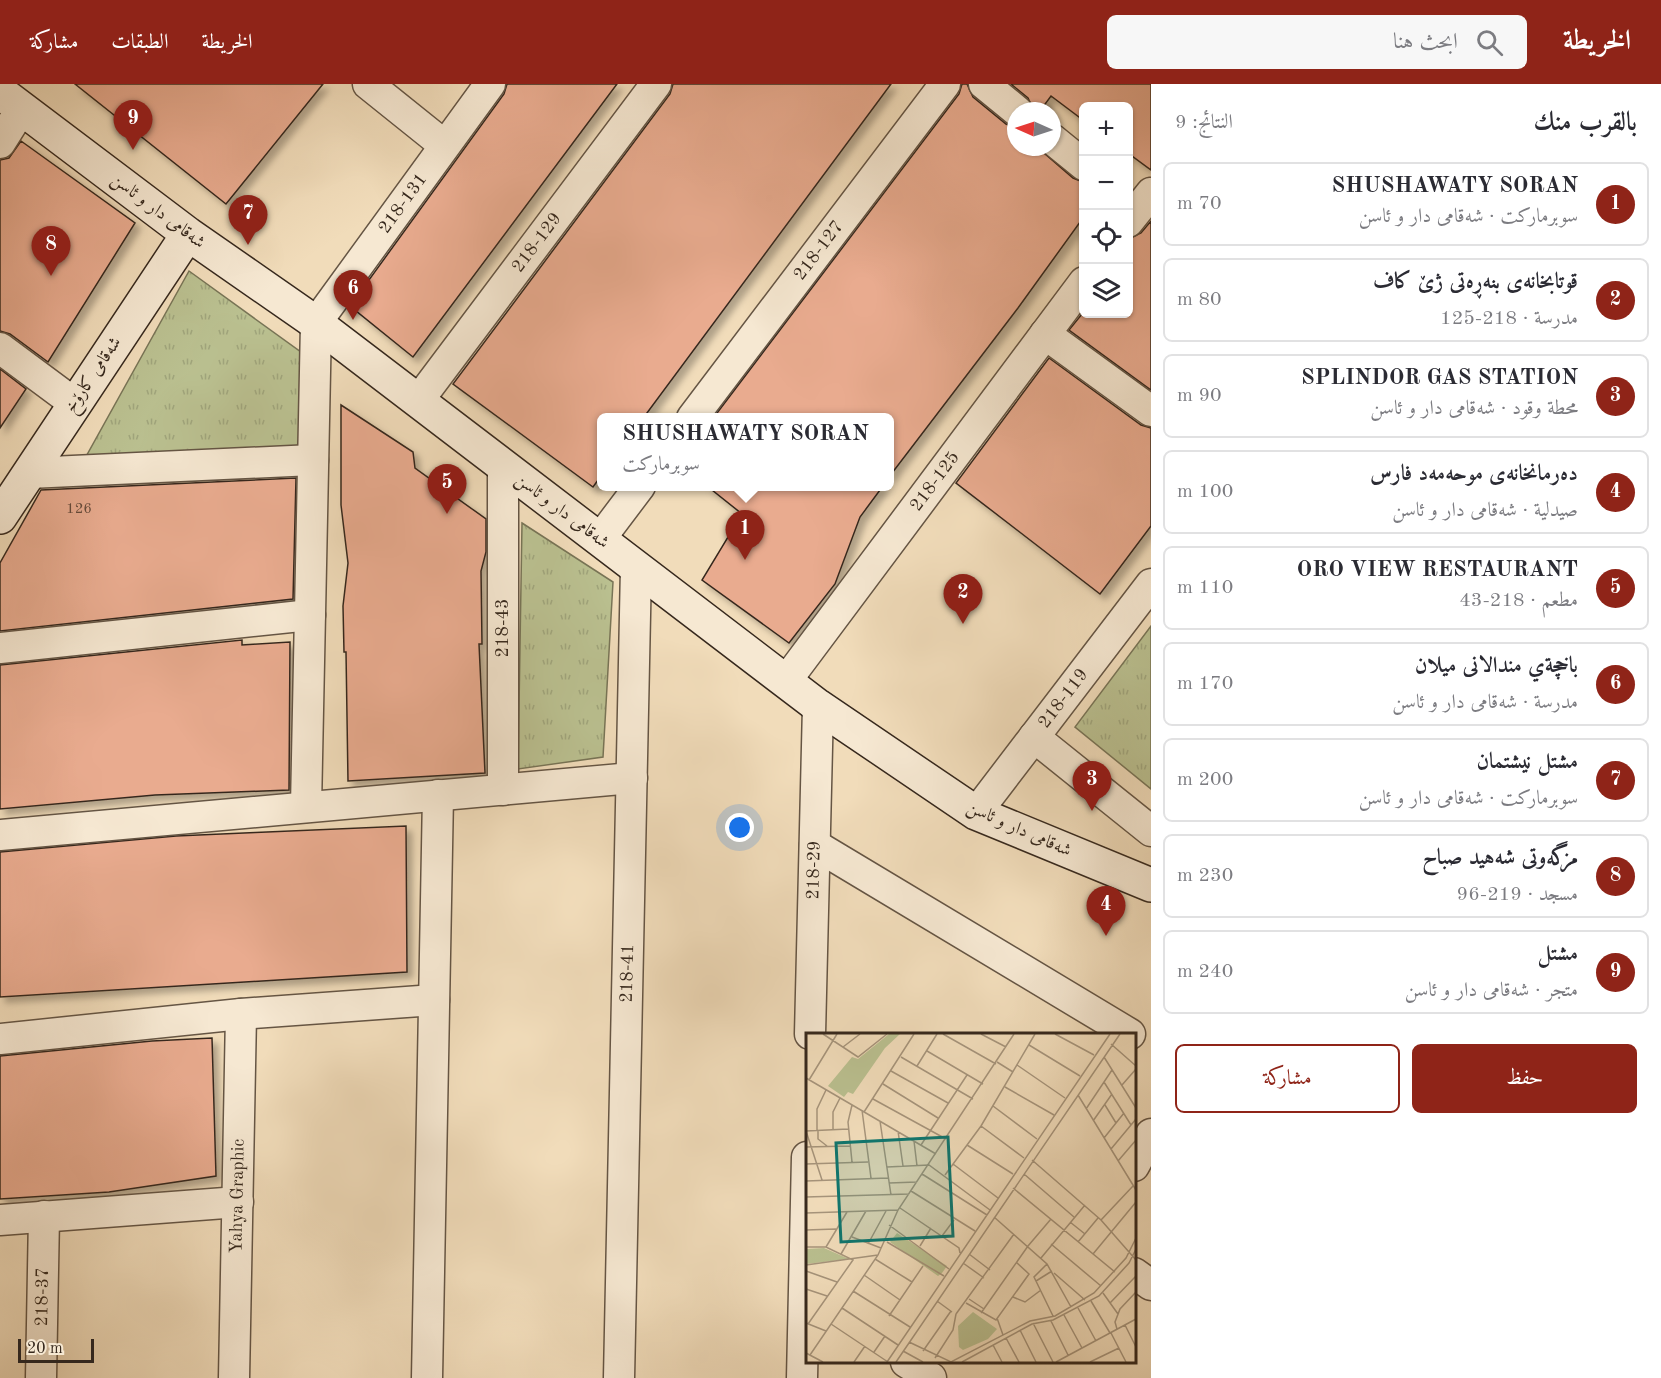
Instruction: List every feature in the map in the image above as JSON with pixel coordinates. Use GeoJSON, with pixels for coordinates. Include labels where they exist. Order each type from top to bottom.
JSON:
{"type":"FeatureCollection","features":[{"type":"Feature","properties":{"kind":"street"},"geometry":{"type":"LineString","coordinates":[[368,84],[444,145]]}},
{"type":"Feature","properties":{"kind":"street","name":"218-131"},"geometry":{"type":"LineString","coordinates":[[316,323],[490,84]]}},
{"type":"Feature","properties":{"kind":"street","name":"218-129"},"geometry":{"type":"LineString","coordinates":[[418,401],[656,84]]}},
{"type":"Feature","properties":{"kind":"street","name":"218-127"},"geometry":{"type":"LineString","coordinates":[[695,413],[945,84]]}},
{"type":"Feature","properties":{"kind":"street"},"geometry":{"type":"LineString","coordinates":[[984,84],[1007,103]]}},
{"type":"Feature","properties":{"kind":"street"},"geometry":{"type":"LineString","coordinates":[[0,143],[11,100]]}},
{"type":"Feature","properties":{"kind":"street","name":"شەقامی دار و ئاسن"},"geometry":{"type":"LineString","coordinates":[[11,100],[188,234],[316,323],[818,706],[976,813],[1151,885]]}},
{"type":"Feature","properties":{"kind":"street"},"geometry":{"type":"LineString","coordinates":[[1061,147],[1079,162]]}},
{"type":"Feature","properties":{"kind":"street","name":"شەقامی کارۆخ"},"geometry":{"type":"LineString","coordinates":[[0,517],[188,234]]}},
{"type":"Feature","properties":{"kind":"street","name":"218-125"},"geometry":{"type":"LineString","coordinates":[[786,681],[1079,287]]}},
{"type":"Feature","properties":{"kind":"street"},"geometry":{"type":"LineString","coordinates":[[306,807],[316,323]]}},
{"type":"Feature","properties":{"kind":"street"},"geometry":{"type":"LineString","coordinates":[[1045,334],[1151,411]]}},
{"type":"Feature","properties":{"kind":"street"},"geometry":{"type":"LineString","coordinates":[[0,348],[74,403]]}},
{"type":"Feature","properties":{"kind":"street"},"geometry":{"type":"LineString","coordinates":[[29,472],[313,460]]}},
{"type":"Feature","properties":{"kind":"street","name":"218-43"},"geometry":{"type":"LineString","coordinates":[[502,790],[503,466]]}},
{"type":"Feature","properties":{"kind":"street"},"geometry":{"type":"LineString","coordinates":[[600,539],[636,491]]}},
{"type":"Feature","properties":{"kind":"street","name":"218-41"},"geometry":{"type":"LineString","coordinates":[[620,1378],[636,567]]}},
{"type":"Feature","properties":{"kind":"street","name":"218-119"},"geometry":{"type":"LineString","coordinates":[[976,813],[1151,584]]}},
{"type":"Feature","properties":{"kind":"street"},"geometry":{"type":"LineString","coordinates":[[0,648],[310,615]]}},
{"type":"Feature","properties":{"kind":"street","name":"218-29"},"geometry":{"type":"LineString","coordinates":[[810,1033],[818,706]]}},
{"type":"Feature","properties":{"kind":"street"},"geometry":{"type":"LineString","coordinates":[[1034,737],[1151,831]]}},
{"type":"Feature","properties":{"kind":"street"},"geometry":{"type":"LineString","coordinates":[[0,835],[632,778]]}},
{"type":"Feature","properties":{"kind":"street"},"geometry":{"type":"LineString","coordinates":[[426,1378],[438,795]]}},
{"type":"Feature","properties":{"kind":"street"},"geometry":{"type":"LineString","coordinates":[[815,845],[1127,1033]]}},
{"type":"Feature","properties":{"kind":"street"},"geometry":{"type":"LineString","coordinates":[[0,1039],[241,1014],[434,1000]]}},
{"type":"Feature","properties":{"kind":"street","name":"Yahya Graphic"},"geometry":{"type":"LineString","coordinates":[[234,1378],[241,1014]]}},
{"type":"Feature","properties":{"kind":"street"},"geometry":{"type":"LineString","coordinates":[[1136,1039],[1151,1047]]}},
{"type":"Feature","properties":{"kind":"street"},"geometry":{"type":"LineString","coordinates":[[1136,1162],[1151,1134]]}},
{"type":"Feature","properties":{"kind":"street"},"geometry":{"type":"LineString","coordinates":[[0,1220],[238,1202]]}},
{"type":"Feature","properties":{"kind":"street","name":"218-37"},"geometry":{"type":"LineString","coordinates":[[41,1378],[44,1216]]}},
{"type":"Feature","properties":{"kind":"street"},"geometry":{"type":"LineString","coordinates":[[1136,1274],[1151,1285]]}},
{"type":"Feature","properties":{"kind":"street"},"geometry":{"type":"LineString","coordinates":[[802,1378],[806,1295]]}},
{"type":"Feature","properties":{"kind":"street"},"geometry":{"type":"LineString","coordinates":[[908,1363],[931,1378]]}},
{"type":"Feature","properties":{"kind":"green space"},"geometry":{"type":"Polygon","coordinates":[[[189,271],[305,355],[313,450],[83,462],[189,271]]]}},
{"type":"Feature","properties":{"kind":"green space"},"geometry":{"type":"Polygon","coordinates":[[[522,523],[613,582],[603,757],[518,769],[522,523]]]}},
{"type":"Feature","properties":{"kind":"green space"},"geometry":{"type":"Polygon","coordinates":[[[1151,626],[1151,789],[1075,727],[1151,626]]]}},
{"type":"Feature","properties":{"kind":"building"},"geometry":{"type":"Polygon","coordinates":[[[75,84],[323,84],[226,204],[75,84]]]}},
{"type":"Feature","properties":{"kind":"building"},"geometry":{"type":"Polygon","coordinates":[[[507,84],[617,84],[413,357],[350,306],[504,94],[507,84]]]}},
{"type":"Feature","properties":{"kind":"building"},"geometry":{"type":"Polygon","coordinates":[[[673,84],[891,84],[647,413],[597,413],[597,482],[593,487],[453,384],[670,94],[673,84]]]}},
{"type":"Feature","properties":{"kind":"building"},"geometry":{"type":"Polygon","coordinates":[[[962,84],[967,84],[973,97],[1007,124],[1007,156],[1047,156],[1079,180],[1079,224],[1018,308],[894,470],[894,413],[717,413],[959,94],[962,84]]]}},
{"type":"Feature","properties":{"kind":"building"},"geometry":{"type":"Polygon","coordinates":[[[1011,84],[1151,84],[1151,170],[1133,157],[1133,102],[1079,102],[1079,117],[1051,96],[1047,102],[1030,102],[1011,84]]]}},
{"type":"Feature","properties":{"kind":"building"},"geometry":{"type":"Polygon","coordinates":[[[21,141],[135,223],[48,362],[10,334],[0,331],[0,160],[9,158],[21,141]]]}},
{"type":"Feature","properties":{"kind":"building"},"geometry":{"type":"Polygon","coordinates":[[[1151,221],[1151,390],[1069,330],[1079,318],[1133,318],[1133,237],[1141,233],[1151,221]]]}},
{"type":"Feature","properties":{"kind":"building"},"geometry":{"type":"Polygon","coordinates":[[[1049,358],[1141,425],[1151,428],[1151,526],[1100,594],[956,483],[1049,358]]]}},
{"type":"Feature","properties":{"kind":"building"},"geometry":{"type":"Polygon","coordinates":[[[0,369],[26,389],[0,428],[0,369]]]}},
{"type":"Feature","properties":{"kind":"building"},"geometry":{"type":"Polygon","coordinates":[[[341,405],[413,452],[415,468],[486,519],[486,552],[481,571],[482,644],[479,644],[485,773],[348,781],[343,606],[348,563],[341,505],[341,405]]]}},
{"type":"Feature","properties":{"kind":"building"},"geometry":{"type":"Polygon","coordinates":[[[296,478],[293,599],[0,631],[0,563],[41,490],[296,478]]]}},
{"type":"Feature","properties":{"kind":"building"},"geometry":{"type":"Polygon","coordinates":[[[713,491],[879,491],[860,517],[835,584],[789,643],[702,580],[742,514],[713,491]]]}},
{"type":"Feature","properties":{"kind":"building"},"geometry":{"type":"Polygon","coordinates":[[[242,640],[242,645],[290,642],[289,790],[155,795],[0,809],[0,665],[242,640]]]}},
{"type":"Feature","properties":{"kind":"building"},"geometry":{"type":"Polygon","coordinates":[[[406,826],[407,972],[0,997],[0,852],[176,836],[406,826]]]}},
{"type":"Feature","properties":{"kind":"building"},"geometry":{"type":"Polygon","coordinates":[[[212,1038],[216,1176],[109,1192],[0,1199],[0,1056],[152,1041],[212,1038]]]}},
{"type":"Feature","properties":{"kind":"place","name":"مشتل"},"geometry":{"type":"Point","coordinates":[133,150]}},
{"type":"Feature","properties":{"kind":"place","name":"مشتل نيشتمان"},"geometry":{"type":"Point","coordinates":[248,245]}},
{"type":"Feature","properties":{"kind":"place","name":"مزگه‌وتی شه‌هید صباح"},"geometry":{"type":"Point","coordinates":[51,276]}},
{"type":"Feature","properties":{"kind":"place","name":"باخچةي مندالانى ميلان"},"geometry":{"type":"Point","coordinates":[353,320]}},
{"type":"Feature","properties":{"kind":"place","name":"ORO VIEW RESTAURANT"},"geometry":{"type":"Point","coordinates":[447,514]}},
{"type":"Feature","properties":{"kind":"place","name":"SHUSHAWATY SORAN"},"geometry":{"type":"Point","coordinates":[745,560]}},
{"type":"Feature","properties":{"kind":"place","name":"قوتابخانەی بنەڕەتی ژێ کاف"},"geometry":{"type":"Point","coordinates":[963,624]}},
{"type":"Feature","properties":{"kind":"place","name":"SPLINDOR GAS STATION"},"geometry":{"type":"Point","coordinates":[1092,811]}},
{"type":"Feature","properties":{"kind":"place","name":"دەرمانخانەی موحەمەد فارس"},"geometry":{"type":"Point","coordinates":[1106,936]}}]}
